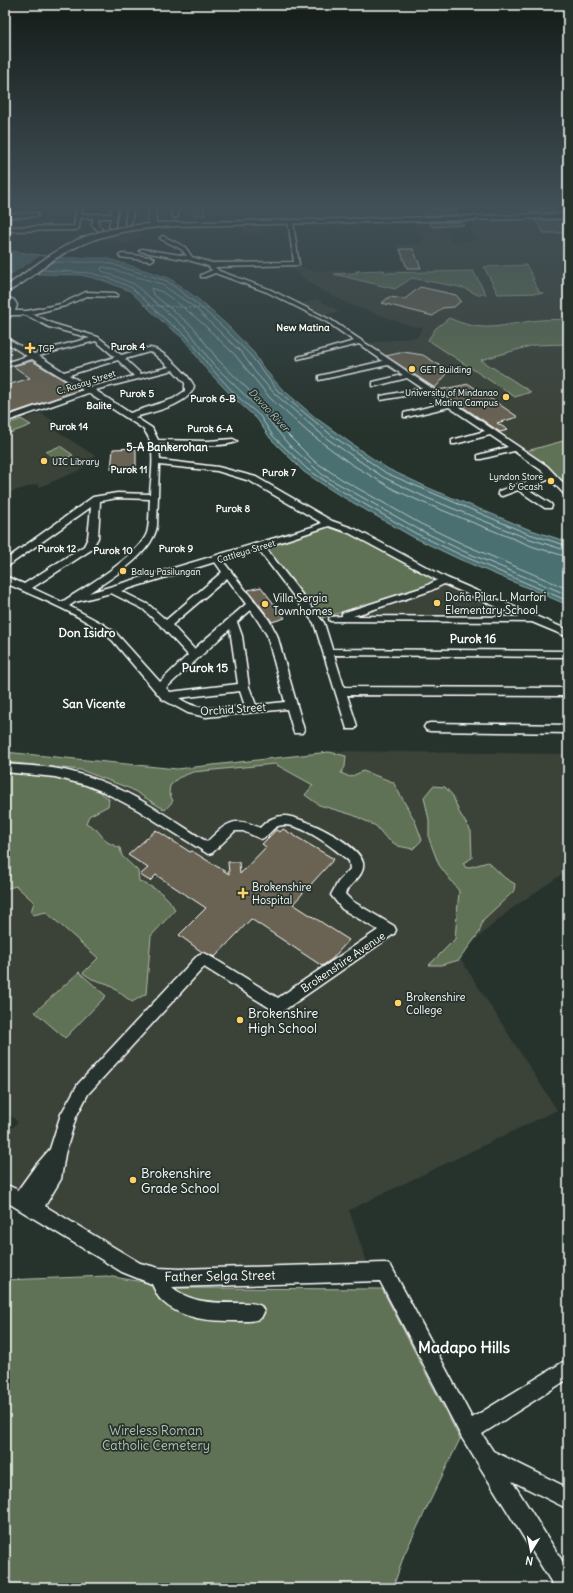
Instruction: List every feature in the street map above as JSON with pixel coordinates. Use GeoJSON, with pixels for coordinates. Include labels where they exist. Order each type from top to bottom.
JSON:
{"type":"FeatureCollection","features":[{"type":"Feature","properties":{"kind":"main road"},"geometry":{"type":"LineString","coordinates":[[5,290],[21,279]]}},
{"type":"Feature","properties":{"kind":"street"},"geometry":{"type":"LineString","coordinates":[[240,279],[270,291],[338,326],[544,468],[568,492]]}},
{"type":"Feature","properties":{"kind":"street"},"geometry":{"type":"LineString","coordinates":[[11,313],[27,313],[63,305],[86,294],[115,295]]}},
{"type":"Feature","properties":{"kind":"street"},"geometry":{"type":"LineString","coordinates":[[5,298],[14,304],[14,308],[11,313],[5,318]]}},
{"type":"Feature","properties":{"kind":"street"},"geometry":{"type":"LineString","coordinates":[[27,313],[48,326],[97,338],[140,376]]}},
{"type":"Feature","properties":{"kind":"street"},"geometry":{"type":"LineString","coordinates":[[5,366],[72,344],[97,338]]}},
{"type":"Feature","properties":{"kind":"street"},"geometry":{"type":"LineString","coordinates":[[5,339],[64,374],[129,416],[150,430],[154,437],[154,497],[151,533],[142,547],[124,564],[66,603]]}},
{"type":"Feature","properties":{"kind":"street"},"geometry":{"type":"LineString","coordinates":[[300,358],[360,342]]}},
{"type":"Feature","properties":{"kind":"street"},"geometry":{"type":"LineString","coordinates":[[5,348],[15,345]]}},
{"type":"Feature","properties":{"kind":"street"},"geometry":{"type":"LineString","coordinates":[[64,374],[118,357],[152,350],[174,368],[191,386],[188,394],[169,404],[129,416]]}},
{"type":"Feature","properties":{"kind":"street"},"geometry":{"type":"LineString","coordinates":[[322,378],[390,362]]}},
{"type":"Feature","properties":{"kind":"street","name":"C. Rasay Street"},"geometry":{"type":"LineString","coordinates":[[5,420],[89,390],[174,368]]}},
{"type":"Feature","properties":{"kind":"street"},"geometry":{"type":"LineString","coordinates":[[376,384],[409,375]]}},
{"type":"Feature","properties":{"kind":"street"},"geometry":{"type":"LineString","coordinates":[[384,398],[429,389]]}},
{"type":"Feature","properties":{"kind":"street"},"geometry":{"type":"LineString","coordinates":[[407,415],[451,404]]}},
{"type":"Feature","properties":{"kind":"street"},"geometry":{"type":"LineString","coordinates":[[455,442],[492,432]]}},
{"type":"Feature","properties":{"kind":"street"},"geometry":{"type":"LineString","coordinates":[[154,442],[208,443],[233,440]]}},
{"type":"Feature","properties":{"kind":"street"},"geometry":{"type":"LineString","coordinates":[[481,457],[515,448]]}},
{"type":"Feature","properties":{"kind":"street"},"geometry":{"type":"LineString","coordinates":[[155,462],[218,469],[249,477],[262,483],[328,523],[352,531],[444,580],[568,634]]}},
{"type":"Feature","properties":{"kind":"street"},"geometry":{"type":"LineString","coordinates":[[502,493],[552,476]]}},
{"type":"Feature","properties":{"kind":"street"},"geometry":{"type":"LineString","coordinates":[[519,487],[548,506]]}},
{"type":"Feature","properties":{"kind":"street"},"geometry":{"type":"LineString","coordinates":[[5,564],[96,499],[102,497],[154,497]]}},
{"type":"Feature","properties":{"kind":"street"},"geometry":{"type":"LineString","coordinates":[[25,588],[88,548],[92,543],[96,499]]}},
{"type":"Feature","properties":{"kind":"street","name":"Cattleya Street"},"geometry":{"type":"LineString","coordinates":[[66,603],[260,546],[315,529],[328,523]]}},
{"type":"Feature","properties":{"kind":"street"},"geometry":{"type":"LineString","coordinates":[[260,546],[319,623],[351,726]]}},
{"type":"Feature","properties":{"kind":"street"},"geometry":{"type":"LineString","coordinates":[[217,559],[265,622],[272,635],[298,730]]}},
{"type":"Feature","properties":{"kind":"street"},"geometry":{"type":"LineString","coordinates":[[166,625],[227,573]]}},
{"type":"Feature","properties":{"kind":"street","name":"Orchid Street"},"geometry":{"type":"LineString","coordinates":[[5,578],[25,588],[66,603],[112,634],[163,692],[185,708],[199,713],[292,705]]}},
{"type":"Feature","properties":{"kind":"street"},"geometry":{"type":"LineString","coordinates":[[319,623],[428,589],[444,580]]}},
{"type":"Feature","properties":{"kind":"street"},"geometry":{"type":"LineString","coordinates":[[112,590],[146,608],[166,625],[194,655]]}},
{"type":"Feature","properties":{"kind":"street"},"geometry":{"type":"LineString","coordinates":[[163,692],[194,655],[251,605]]}},
{"type":"Feature","properties":{"kind":"street"},"geometry":{"type":"LineString","coordinates":[[334,619],[534,620]]}},
{"type":"Feature","properties":{"kind":"street"},"geometry":{"type":"LineString","coordinates":[[232,621],[237,636],[244,687],[252,708]]}},
{"type":"Feature","properties":{"kind":"street"},"geometry":{"type":"LineString","coordinates":[[329,652],[568,654]]}},
{"type":"Feature","properties":{"kind":"street"},"geometry":{"type":"LineString","coordinates":[[163,692],[244,687]]}},
{"type":"Feature","properties":{"kind":"street"},"geometry":{"type":"LineString","coordinates":[[341,691],[568,692]]}},
{"type":"Feature","properties":{"kind":"street"},"geometry":{"type":"LineString","coordinates":[[430,727],[568,729]]}},
{"type":"Feature","properties":{"kind":"street","name":"Brokenshire Avenue"},"geometry":{"type":"LineString","coordinates":[[5,768],[70,776],[111,790],[131,800],[208,849],[232,826],[247,826],[261,834],[275,822],[287,820],[297,821],[308,826],[352,855],[357,860],[357,868],[352,877],[341,887],[338,895],[347,905],[389,930],[278,1006],[203,959],[83,1089],[69,1114],[57,1154],[53,1179],[26,1205]]}},
{"type":"Feature","properties":{"kind":"street","name":"Father Selga Street"},"geometry":{"type":"LineString","coordinates":[[5,1192],[128,1266],[141,1273],[159,1278],[385,1272],[469,1431]]}},
{"type":"Feature","properties":{"kind":"street"},"geometry":{"type":"LineString","coordinates":[[159,1278],[166,1293],[181,1304],[197,1309],[256,1312]]}},
{"type":"Feature","properties":{"kind":"street"},"geometry":{"type":"LineString","coordinates":[[568,1368],[469,1431],[568,1588]]}},
{"type":"Feature","properties":{"kind":"street"},"geometry":{"type":"LineString","coordinates":[[485,1457],[568,1499]]}},
{"type":"Feature","properties":{"kind":"shaded area","name":"University of Mindanao - Matina Campus"},"geometry":{"type":"Polygon","coordinates":[[[306,279],[568,279],[568,489],[523,452],[365,343],[417,337],[423,327],[411,326],[351,305],[317,288],[306,279]]]}},
{"type":"Feature","properties":{"kind":"shaded area"},"geometry":{"type":"Polygon","coordinates":[[[317,299],[339,311],[323,316],[300,304],[317,299]]]}},
{"type":"Feature","properties":{"kind":"shaded area"},"geometry":{"type":"Polygon","coordinates":[[[13,347],[29,356],[5,365],[5,349],[13,347]]]}},
{"type":"Feature","properties":{"kind":"shaded area"},"geometry":{"type":"Polygon","coordinates":[[[32,358],[84,391],[5,418],[5,367],[32,358]]]}},
{"type":"Feature","properties":{"kind":"shaded area"},"geometry":{"type":"Polygon","coordinates":[[[41,413],[58,424],[51,427],[95,456],[80,470],[40,487],[37,484],[5,494],[5,483],[10,460],[5,455],[5,425],[41,413]]]}},
{"type":"Feature","properties":{"kind":"shaded area","name":"Doña Pilar L. Marfori Elementary School"},"geometry":{"type":"Polygon","coordinates":[[[443,582],[513,615],[506,619],[358,617],[352,613],[443,582]]]}},
{"type":"Feature","properties":{"kind":"shaded area"},"geometry":{"type":"Polygon","coordinates":[[[329,751],[568,754],[568,870],[511,909],[458,955],[557,1110],[349,1210],[368,1266],[179,1271],[150,1268],[46,1204],[5,1186],[5,1135],[18,1122],[5,1111],[5,752],[177,769],[329,751]]]}},
{"type":"Feature","properties":{"kind":"green space"},"geometry":{"type":"Polygon","coordinates":[[[356,279],[410,279],[395,289],[356,279]]]}},
{"type":"Feature","properties":{"kind":"green space"},"geometry":{"type":"Polygon","coordinates":[[[419,279],[478,279],[486,294],[478,295],[464,288],[419,279]]]}},
{"type":"Feature","properties":{"kind":"green space"},"geometry":{"type":"Polygon","coordinates":[[[490,279],[532,279],[540,293],[543,293],[498,294],[490,279]]]}},
{"type":"Feature","properties":{"kind":"green space"},"geometry":{"type":"Polygon","coordinates":[[[449,318],[471,326],[481,327],[499,326],[536,320],[568,319],[568,344],[534,345],[481,360],[531,392],[515,397],[428,340],[436,328],[449,318]]]}},
{"type":"Feature","properties":{"kind":"green space"},"geometry":{"type":"Polygon","coordinates":[[[21,419],[31,425],[5,435],[5,425],[21,419]]]}},
{"type":"Feature","properties":{"kind":"green space"},"geometry":{"type":"Polygon","coordinates":[[[563,441],[568,444],[568,489],[523,452],[563,441]]]}},
{"type":"Feature","properties":{"kind":"green space"},"geometry":{"type":"Polygon","coordinates":[[[60,446],[73,455],[59,461],[46,452],[60,446]]]}},
{"type":"Feature","properties":{"kind":"green space"},"geometry":{"type":"Polygon","coordinates":[[[330,526],[348,532],[439,580],[424,588],[322,618],[265,548],[330,526]]]}},
{"type":"Feature","properties":{"kind":"green space"},"geometry":{"type":"Polygon","coordinates":[[[5,752],[177,769],[329,752],[346,756],[345,767],[341,773],[350,777],[363,771],[393,782],[415,821],[422,840],[413,849],[398,846],[386,838],[376,826],[353,815],[319,805],[305,795],[313,785],[275,764],[193,772],[178,778],[170,786],[169,792],[173,801],[165,810],[131,789],[81,770],[5,762],[5,752]]]}},
{"type":"Feature","properties":{"kind":"green space"},"geometry":{"type":"Polygon","coordinates":[[[5,773],[46,776],[73,781],[98,791],[109,799],[108,806],[89,816],[86,823],[96,829],[107,842],[120,848],[122,856],[138,871],[139,881],[155,889],[169,900],[175,910],[151,936],[146,994],[132,1002],[108,984],[92,979],[83,973],[98,958],[46,912],[33,915],[31,912],[34,902],[16,886],[5,889],[5,773]]]}},
{"type":"Feature","properties":{"kind":"green space"},"geometry":{"type":"Polygon","coordinates":[[[433,786],[445,787],[453,796],[459,812],[471,831],[472,858],[463,863],[466,868],[488,862],[505,878],[515,884],[514,891],[483,920],[479,933],[459,960],[442,965],[429,965],[455,939],[459,891],[439,865],[429,839],[429,820],[424,797],[433,786]]]}},
{"type":"Feature","properties":{"kind":"green space"},"geometry":{"type":"Polygon","coordinates":[[[79,972],[106,996],[65,1038],[35,1012],[79,972]]]}},
{"type":"Feature","properties":{"kind":"green space","name":"Wireless Roman Catholic Cemetery"},"geometry":{"type":"Polygon","coordinates":[[[107,1276],[181,1288],[382,1289],[460,1439],[404,1555],[393,1588],[5,1588],[5,1280],[107,1276]]]}},
{"type":"Feature","properties":{"kind":"water","name":"Davao River"},"geometry":{"type":"Polygon","coordinates":[[[99,279],[171,279],[199,300],[227,325],[254,353],[262,366],[281,388],[316,418],[388,469],[431,489],[528,529],[568,542],[568,605],[459,559],[413,537],[336,493],[304,472],[270,438],[257,419],[207,370],[183,338],[165,324],[130,291],[99,279]]]}},
{"type":"Feature","properties":{"kind":"building"},"geometry":{"type":"Polygon","coordinates":[[[420,287],[456,295],[461,301],[454,307],[442,308],[433,316],[382,303],[389,297],[405,299],[420,287]]]}},
{"type":"Feature","properties":{"kind":"building","name":"GET Building"},"geometry":{"type":"Polygon","coordinates":[[[404,352],[423,355],[444,368],[446,375],[435,388],[386,356],[404,352]]]}},
{"type":"Feature","properties":{"kind":"building"},"geometry":{"type":"Polygon","coordinates":[[[32,361],[80,390],[9,414],[5,412],[5,386],[30,378],[13,366],[32,361]]]}},
{"type":"Feature","properties":{"kind":"building"},"geometry":{"type":"Polygon","coordinates":[[[469,384],[518,417],[497,423],[508,430],[500,432],[438,390],[469,384]]]}},
{"type":"Feature","properties":{"kind":"building"},"geometry":{"type":"Polygon","coordinates":[[[136,448],[136,468],[111,469],[113,449],[136,448]]]}},
{"type":"Feature","properties":{"kind":"building","name":"Villa Sergia Townhomes"},"geometry":{"type":"Polygon","coordinates":[[[261,587],[285,618],[272,622],[248,590],[261,587]]]}},
{"type":"Feature","properties":{"kind":"building","name":"Brokenshire Hospital"},"geometry":{"type":"Polygon","coordinates":[[[283,829],[334,859],[293,904],[349,940],[332,959],[322,966],[251,919],[215,957],[202,952],[179,935],[206,908],[156,875],[150,881],[140,875],[148,868],[128,855],[156,830],[190,852],[192,851],[229,874],[228,862],[239,862],[240,874],[266,847],[262,844],[276,830],[280,832],[283,829]]]}},
{"type":"Feature","properties":{"kind":"waterway"},"geometry":{"type":"LineString","coordinates":[[6,295],[28,279]]}},
{"type":"Feature","properties":{"kind":"ferry route"},"geometry":{"type":"LineString","coordinates":[[143,305],[209,309]]}},
{"type":"Feature","properties":{"kind":"place","name":"TGP"},"geometry":{"type":"Point","coordinates":[30,348]}},
{"type":"Feature","properties":{"kind":"place","name":"GET Building"},"geometry":{"type":"Point","coordinates":[412,369]}},
{"type":"Feature","properties":{"kind":"place","name":"University of Mindanao - Matina Campus"},"geometry":{"type":"Point","coordinates":[506,397]}},
{"type":"Feature","properties":{"kind":"place","name":"UIC Library"},"geometry":{"type":"Point","coordinates":[44,461]}},
{"type":"Feature","properties":{"kind":"place","name":"Lyndon Store & Gcash"},"geometry":{"type":"Point","coordinates":[551,481]}},
{"type":"Feature","properties":{"kind":"place","name":"Balay Pasilungan"},"geometry":{"type":"Point","coordinates":[123,571]}},
{"type":"Feature","properties":{"kind":"place","name":"Doña Pilar L. Marfori Elementary School"},"geometry":{"type":"Point","coordinates":[437,603]}},
{"type":"Feature","properties":{"kind":"place","name":"Villa Sergia Townhomes"},"geometry":{"type":"Point","coordinates":[265,604]}},
{"type":"Feature","properties":{"kind":"place","name":"Brokenshire Hospital"},"geometry":{"type":"Point","coordinates":[243,893]}},
{"type":"Feature","properties":{"kind":"place","name":"Brokenshire College"},"geometry":{"type":"Point","coordinates":[398,1003]}},
{"type":"Feature","properties":{"kind":"place","name":"Brokenshire High School"},"geometry":{"type":"Point","coordinates":[240,1020]}},
{"type":"Feature","properties":{"kind":"place","name":"Brokenshire Grade School"},"geometry":{"type":"Point","coordinates":[133,1180]}},
{"type":"Feature","properties":{"kind":"district","name":"New Matina"},"geometry":{"type":"Point","coordinates":[303,327]}},
{"type":"Feature","properties":{"kind":"district","name":"Purok 4"},"geometry":{"type":"Point","coordinates":[128,346]}},
{"type":"Feature","properties":{"kind":"district","name":"Purok 5"},"geometry":{"type":"Point","coordinates":[137,393]}},
{"type":"Feature","properties":{"kind":"district","name":"Purok 6-B"},"geometry":{"type":"Point","coordinates":[213,398]}},
{"type":"Feature","properties":{"kind":"district","name":"Balite"},"geometry":{"type":"Point","coordinates":[99,405]}},
{"type":"Feature","properties":{"kind":"district","name":"Purok 14"},"geometry":{"type":"Point","coordinates":[69,426]}},
{"type":"Feature","properties":{"kind":"district","name":"Purok 6-A"},"geometry":{"type":"Point","coordinates":[210,428]}},
{"type":"Feature","properties":{"kind":"district","name":"5-A Bankerohan"},"geometry":{"type":"Point","coordinates":[167,447]}},
{"type":"Feature","properties":{"kind":"district","name":"Purok 11"},"geometry":{"type":"Point","coordinates":[129,469]}},
{"type":"Feature","properties":{"kind":"district","name":"Purok 7"},"geometry":{"type":"Point","coordinates":[279,472]}},
{"type":"Feature","properties":{"kind":"district","name":"Purok 8"},"geometry":{"type":"Point","coordinates":[233,508]}},
{"type":"Feature","properties":{"kind":"district","name":"Purok 12"},"geometry":{"type":"Point","coordinates":[57,548]}},
{"type":"Feature","properties":{"kind":"district","name":"Purok 9"},"geometry":{"type":"Point","coordinates":[176,548]}},
{"type":"Feature","properties":{"kind":"district","name":"Purok 10"},"geometry":{"type":"Point","coordinates":[113,550]}},
{"type":"Feature","properties":{"kind":"district","name":"Don Isidro"},"geometry":{"type":"Point","coordinates":[87,632]}},
{"type":"Feature","properties":{"kind":"district","name":"Purok 16"},"geometry":{"type":"Point","coordinates":[473,638]}},
{"type":"Feature","properties":{"kind":"district","name":"Purok 15"},"geometry":{"type":"Point","coordinates":[205,667]}},
{"type":"Feature","properties":{"kind":"district","name":"San Vicente"},"geometry":{"type":"Point","coordinates":[94,703]}},
{"type":"Feature","properties":{"kind":"district","name":"Madapo Hills"},"geometry":{"type":"Point","coordinates":[464,1347]}}]}
